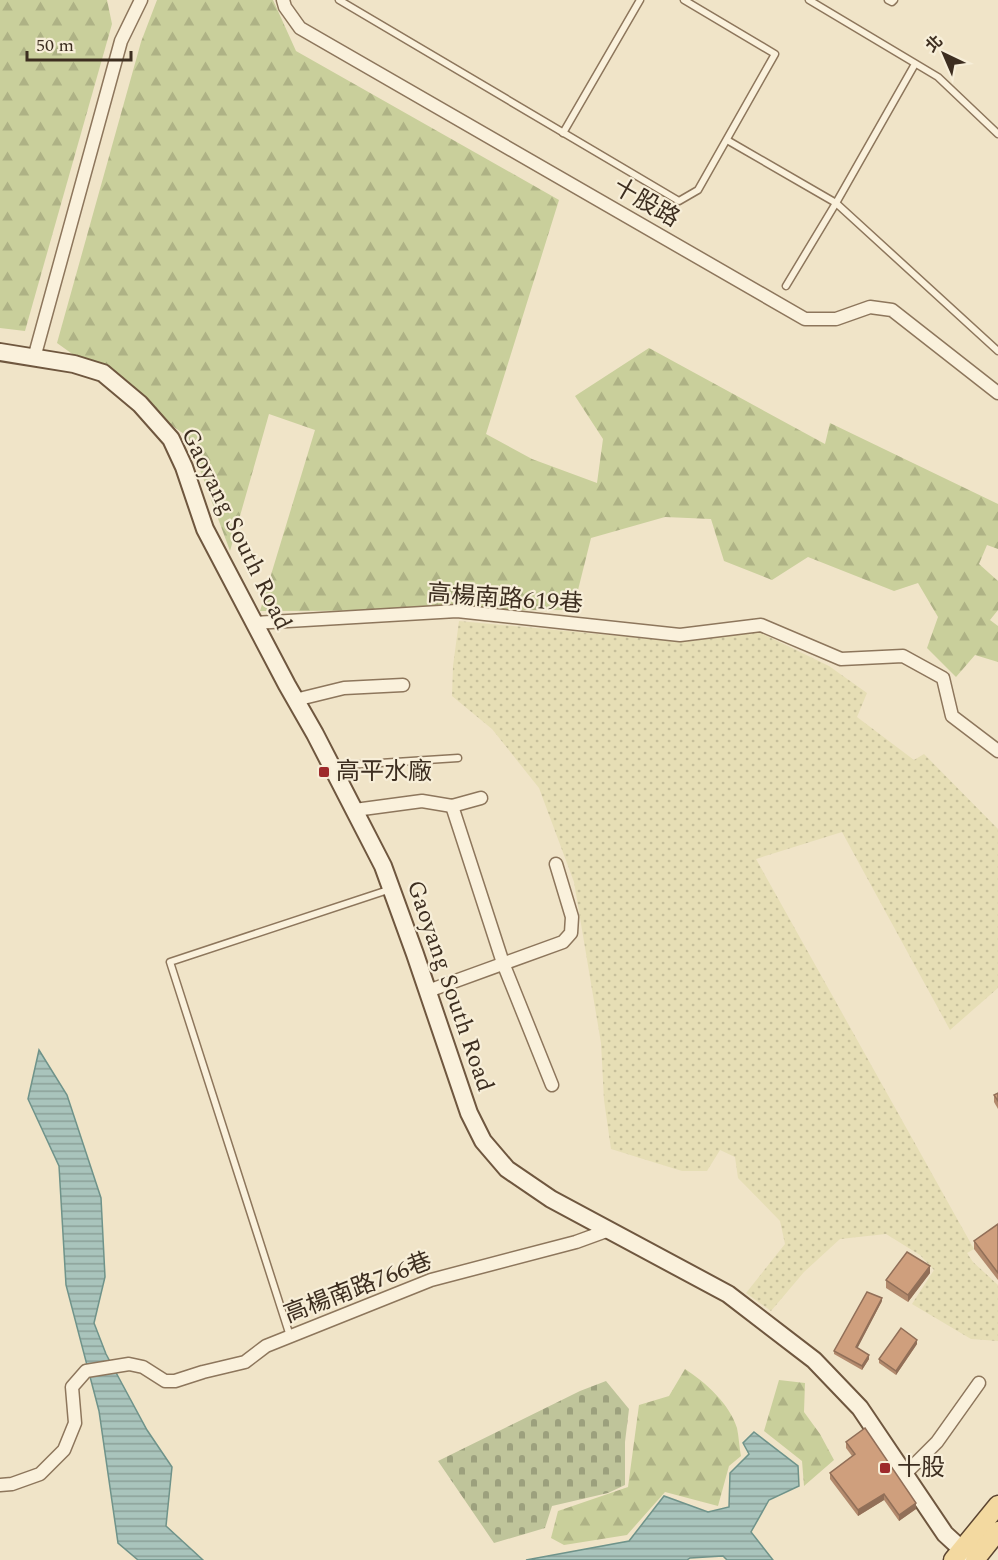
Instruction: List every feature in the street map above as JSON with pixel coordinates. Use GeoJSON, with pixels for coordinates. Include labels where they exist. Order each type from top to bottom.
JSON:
{"type":"FeatureCollection","features":[{"type":"Feature","properties":{"kind":"main road"},"geometry":{"type":"LineString","coordinates":[[965,1557],[998,1505]]}},
{"type":"Feature","properties":{"kind":"main road"},"geometry":{"type":"LineString","coordinates":[[965,1557],[998,1531]]}},
{"type":"Feature","properties":{"kind":"street"},"geometry":{"type":"LineString","coordinates":[[34,358],[121,41],[141,0]]}},
{"type":"Feature","properties":{"kind":"street","name":"十股路"},"geometry":{"type":"LineString","coordinates":[[284,0],[285,7],[300,28],[805,319],[836,318],[870,307],[892,310],[998,393]]}},
{"type":"Feature","properties":{"kind":"street","name":"Gaoyang South Road"},"geometry":{"type":"LineString","coordinates":[[0,352],[74,364],[103,373],[140,404],[171,439],[184,467],[205,529],[383,866],[469,1113],[483,1141],[507,1169],[551,1199],[728,1294],[814,1360],[860,1408],[945,1533],[965,1557]]}},
{"type":"Feature","properties":{"kind":"street","name":"高楊南路619巷"},"geometry":{"type":"LineString","coordinates":[[254,623],[457,612],[680,634],[761,625],[841,659],[903,656],[943,678],[952,716],[998,751]]}},
{"type":"Feature","properties":{"kind":"street"},"geometry":{"type":"LineString","coordinates":[[295,700],[344,688],[403,685]]}},
{"type":"Feature","properties":{"kind":"street"},"geometry":{"type":"LineString","coordinates":[[355,810],[422,801],[452,806],[481,798]]}},
{"type":"Feature","properties":{"kind":"street"},"geometry":{"type":"LineString","coordinates":[[452,806],[504,963],[552,1085]]}},
{"type":"Feature","properties":{"kind":"street"},"geometry":{"type":"LineString","coordinates":[[428,991],[563,942],[571,933],[572,917],[556,864]]}},
{"type":"Feature","properties":{"kind":"street","name":"高楊南路766巷"},"geometry":{"type":"LineString","coordinates":[[0,1485],[40,1474],[64,1450],[75,1423],[72,1387],[86,1371],[129,1364],[143,1367],[165,1381],[175,1381],[245,1362],[266,1346],[431,1280],[576,1242],[609,1230]]}},
{"type":"Feature","properties":{"kind":"street"},"geometry":{"type":"LineString","coordinates":[[905,1474],[937,1442],[979,1383]]}},
{"type":"Feature","properties":{"kind":"lane"},"geometry":{"type":"LineString","coordinates":[[339,0],[679,201],[698,190],[775,54],[684,0]]}},
{"type":"Feature","properties":{"kind":"lane"},"geometry":{"type":"LineString","coordinates":[[563,133],[640,0]]}},
{"type":"Feature","properties":{"kind":"lane"},"geometry":{"type":"LineString","coordinates":[[808,0],[938,77],[998,134]]}},
{"type":"Feature","properties":{"kind":"lane"},"geometry":{"type":"LineString","coordinates":[[888,0],[892,2],[894,0]]}},
{"type":"Feature","properties":{"kind":"lane"},"geometry":{"type":"LineString","coordinates":[[786,286],[915,64]]}},
{"type":"Feature","properties":{"kind":"lane"},"geometry":{"type":"LineString","coordinates":[[727,140],[836,203],[998,351]]}},
{"type":"Feature","properties":{"kind":"lane"},"geometry":{"type":"LineString","coordinates":[[332,766],[458,758]]}},
{"type":"Feature","properties":{"kind":"lane"},"geometry":{"type":"LineString","coordinates":[[290,1336],[170,962],[391,888]]}},
{"type":"Feature","properties":{"kind":"shaded area"},"geometry":{"type":"Polygon","coordinates":[[[459,621],[683,642],[759,632],[829,666],[867,693],[857,717],[914,760],[924,754],[998,829],[998,988],[950,1030],[842,832],[756,859],[974,1249],[967,1253],[973,1262],[998,1285],[998,1341],[971,1339],[912,1304],[934,1270],[920,1255],[886,1234],[840,1239],[804,1272],[771,1311],[746,1293],[785,1244],[780,1221],[738,1178],[735,1157],[720,1150],[707,1171],[682,1171],[611,1149],[604,1100],[601,1043],[574,882],[539,788],[492,729],[452,696],[459,621]]]}},
{"type":"Feature","properties":{"kind":"green space"},"geometry":{"type":"Polygon","coordinates":[[[0,0],[107,0],[112,24],[25,331],[0,328],[0,0]]]}},
{"type":"Feature","properties":{"kind":"green space"},"geometry":{"type":"Polygon","coordinates":[[[157,0],[273,0],[296,51],[559,200],[486,434],[532,459],[597,483],[603,439],[575,396],[649,348],[825,444],[830,423],[998,504],[998,549],[987,545],[979,564],[998,581],[998,610],[990,620],[998,626],[998,662],[975,655],[956,677],[927,648],[938,617],[918,583],[894,591],[808,557],[772,580],[724,561],[711,519],[665,517],[591,538],[573,610],[260,611],[315,430],[269,414],[230,551],[188,437],[57,343],[141,42],[157,0]]]}},
{"type":"Feature","properties":{"kind":"green space"},"geometry":{"type":"Polygon","coordinates":[[[685,1369],[716,1394],[728,1410],[737,1428],[741,1456],[729,1466],[718,1506],[665,1492],[627,1535],[564,1545],[551,1538],[558,1511],[628,1487],[639,1405],[669,1396],[685,1369]]]}},
{"type":"Feature","properties":{"kind":"green space"},"geometry":{"type":"Polygon","coordinates":[[[779,1380],[805,1383],[804,1412],[820,1434],[834,1460],[804,1486],[802,1461],[764,1431],[779,1380]]]}},
{"type":"Feature","properties":{"kind":"green space"},"geometry":{"type":"Polygon","coordinates":[[[606,1381],[629,1409],[625,1442],[625,1485],[608,1493],[552,1506],[545,1528],[494,1543],[438,1461],[580,1391],[606,1381]]]}},
{"type":"Feature","properties":{"kind":"water"},"geometry":{"type":"Polygon","coordinates":[[[39,1050],[67,1095],[101,1198],[105,1277],[94,1323],[106,1354],[147,1430],[172,1467],[166,1526],[203,1560],[138,1560],[118,1543],[99,1411],[66,1285],[59,1166],[28,1099],[39,1050]]]}},
{"type":"Feature","properties":{"kind":"water"},"geometry":{"type":"Polygon","coordinates":[[[754,1432],[798,1466],[799,1486],[769,1500],[751,1532],[773,1560],[727,1560],[723,1556],[687,1560],[526,1560],[629,1541],[664,1496],[708,1512],[729,1507],[730,1473],[749,1454],[743,1443],[754,1432]]]}},
{"type":"Feature","properties":{"kind":"building"},"geometry":{"type":"Polygon","coordinates":[[[998,1224],[998,1273],[974,1241],[998,1224]]]}},
{"type":"Feature","properties":{"kind":"building"},"geometry":{"type":"Polygon","coordinates":[[[907,1252],[930,1266],[908,1295],[886,1280],[907,1252]]]}},
{"type":"Feature","properties":{"kind":"building"},"geometry":{"type":"Polygon","coordinates":[[[867,1292],[882,1298],[856,1347],[869,1355],[862,1366],[834,1351],[867,1292]]]}},
{"type":"Feature","properties":{"kind":"building"},"geometry":{"type":"Polygon","coordinates":[[[901,1328],[917,1340],[896,1371],[879,1359],[901,1328]]]}},
{"type":"Feature","properties":{"kind":"building"},"geometry":{"type":"Polygon","coordinates":[[[865,1428],[916,1503],[899,1515],[884,1494],[858,1510],[830,1473],[855,1454],[846,1442],[865,1428]]]}},
{"type":"Feature","properties":{"kind":"place","name":"高平水廠"},"geometry":{"type":"Point","coordinates":[324,772]}},
{"type":"Feature","properties":{"kind":"place","name":"十股"},"geometry":{"type":"Point","coordinates":[885,1468]}}]}
